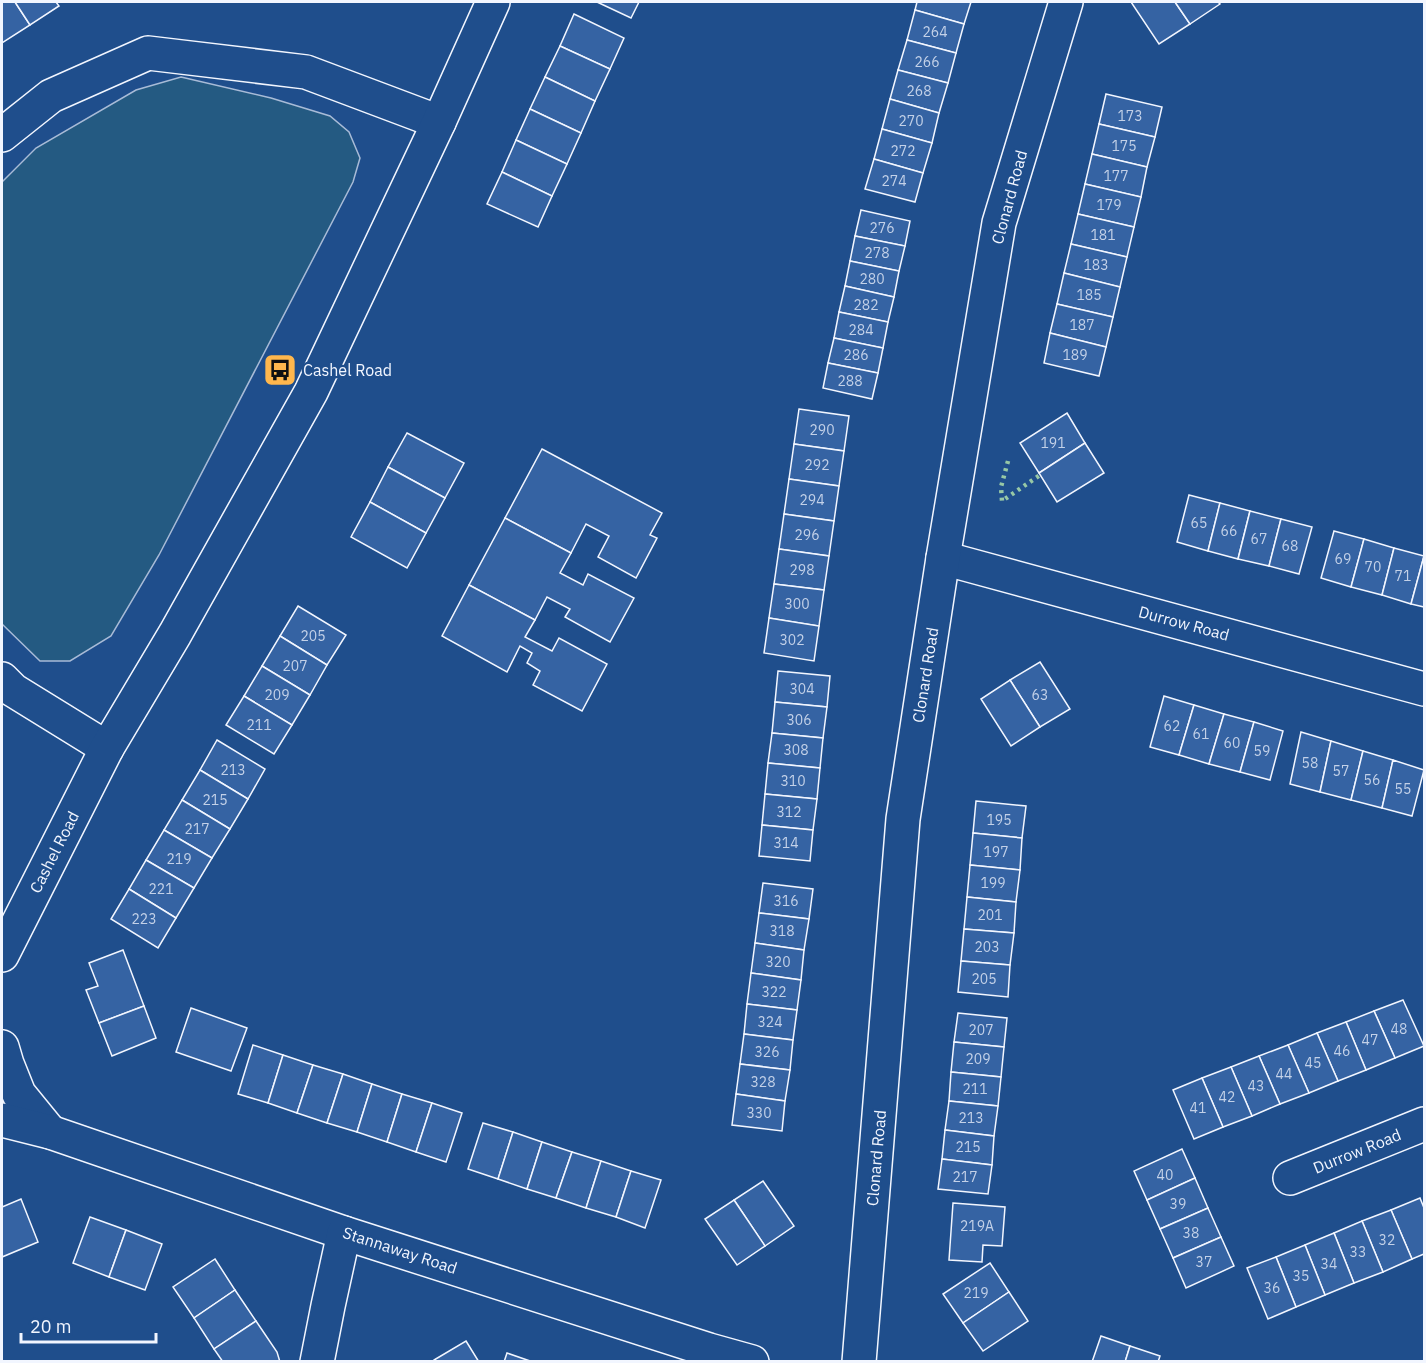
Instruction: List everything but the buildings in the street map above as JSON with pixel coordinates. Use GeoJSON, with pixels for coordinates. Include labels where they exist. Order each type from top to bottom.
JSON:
{"type":"FeatureCollection","features":[{"type":"Feature","properties":{"kind":"street","name":"Cashel Road"},"geometry":{"type":"LineString","coordinates":[[2,955],[107,748],[175,634],[311,392],[439,122],[493,2]]}},
{"type":"Feature","properties":{"kind":"street","name":"Clonard Road"},"geometry":{"type":"LineString","coordinates":[[859,1362],[903,819],[943,558],[999,223],[1066,2]]}},
{"type":"Feature","properties":{"kind":"street"},"geometry":{"type":"LineString","coordinates":[[2,135],[51,96],[148,53],[306,72],[439,122]]}},
{"type":"Feature","properties":{"kind":"street","name":"Durrow Road"},"geometry":{"type":"LineString","coordinates":[[943,558],[1425,688]]}},
{"type":"Feature","properties":{"kind":"street"},"geometry":{"type":"LineString","coordinates":[[2,679],[13,690],[107,748]]}},
{"type":"Feature","properties":{"kind":"street"},"geometry":{"type":"LineString","coordinates":[[2,1047],[19,1094],[50,1132]]}},
{"type":"Feature","properties":{"kind":"street","name":"Stannaway Road"},"geometry":{"type":"LineString","coordinates":[[2,1120],[50,1132],[344,1233],[752,1362]]}},
{"type":"Feature","properties":{"kind":"street","name":"Durrow Road"},"geometry":{"type":"LineString","coordinates":[[1290,1178],[1425,1124]]}},
{"type":"Feature","properties":{"kind":"street"},"geometry":{"type":"LineString","coordinates":[[317,1362],[344,1233]]}},
{"type":"Feature","properties":{"kind":"shaded area"},"geometry":{"type":"Polygon","coordinates":[[[181,77],[271,98],[330,116],[349,132],[360,158],[353,182],[159,555],[111,636],[70,661],[40,661],[2,624],[2,182],[36,148],[136,90],[181,77]]]}},
{"type":"Feature","properties":{"kind":"hedge"},"geometry":{"type":"LineString","coordinates":[[1008,461],[1001,487],[1002,501],[1040,475]]}},
{"type":"Feature","properties":{"kind":"place","name":"Cashel Road"},"geometry":{"type":"Point","coordinates":[280,370]}}]}
